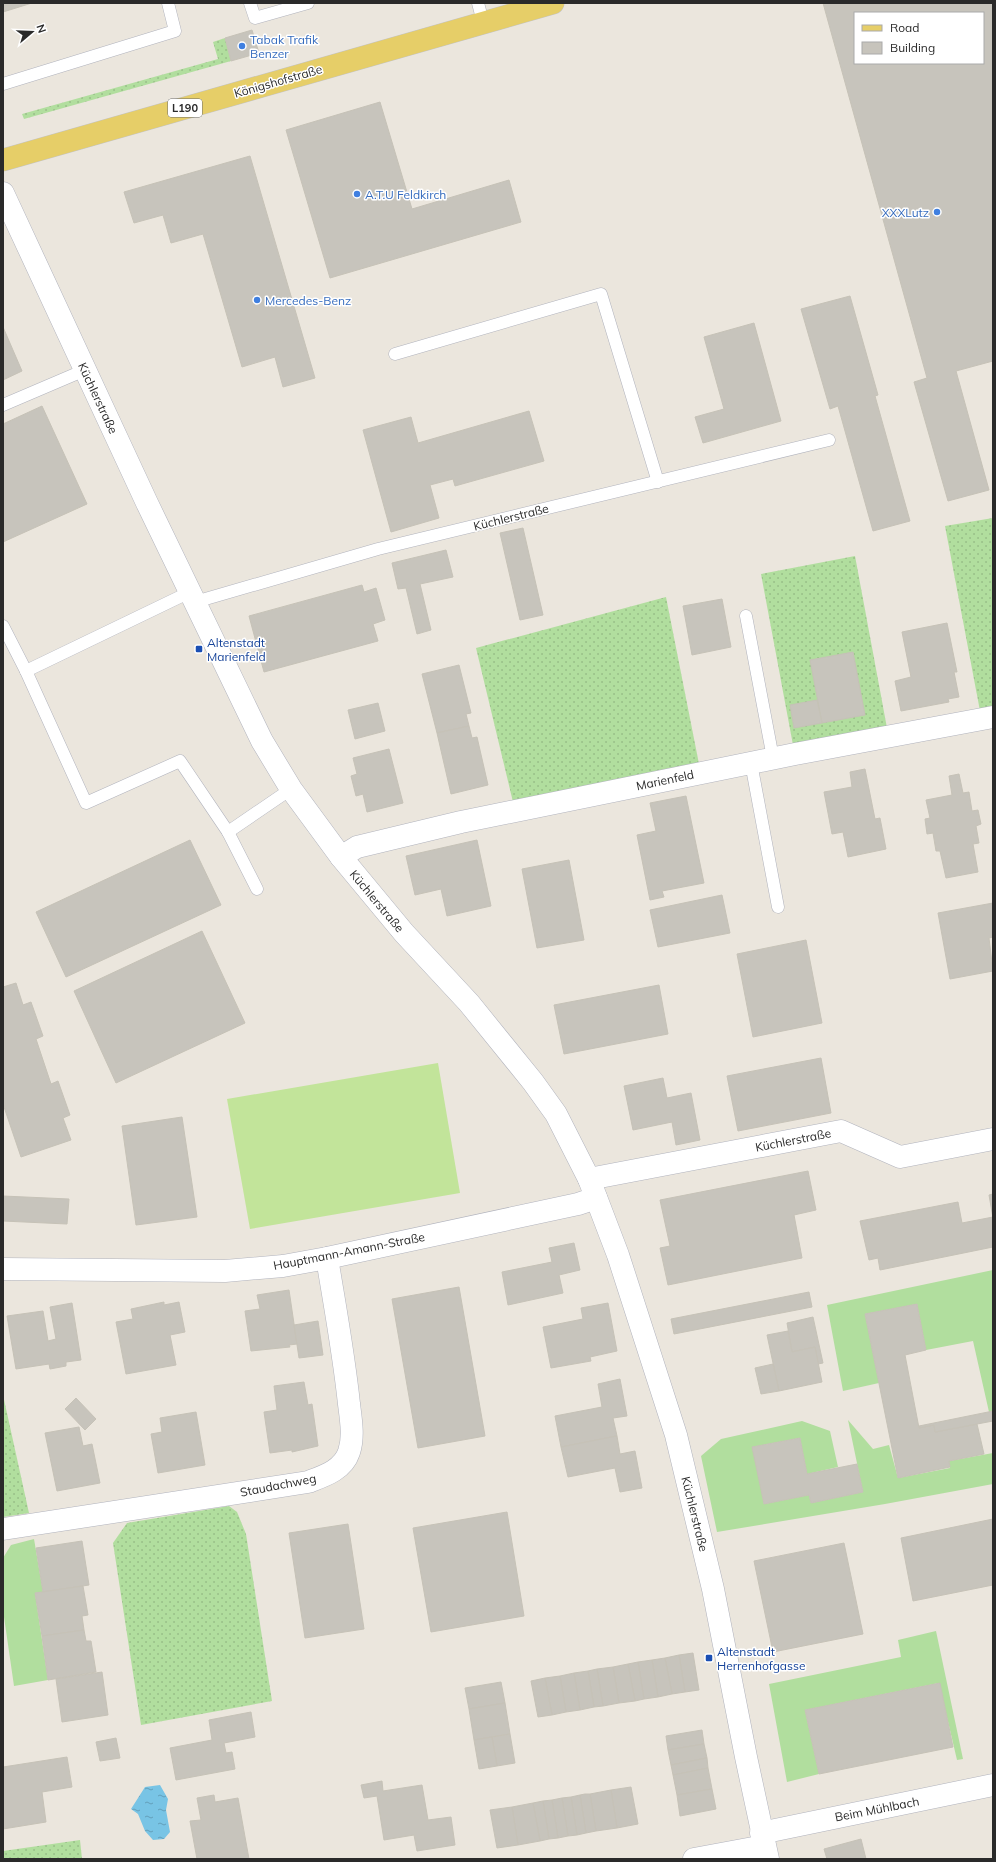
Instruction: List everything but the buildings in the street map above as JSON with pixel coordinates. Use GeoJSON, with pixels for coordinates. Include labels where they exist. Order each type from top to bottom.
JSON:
{"type":"FeatureCollection","features":[{"type":"Feature","properties":{"kind":"main road","name":"Königshofstraße"},"geometry":{"type":"LineString","coordinates":[[3,160],[480,12],[551,3]]}},
{"type":"Feature","properties":{"kind":"street","name":"Küchlerstraße"},"geometry":{"type":"LineString","coordinates":[[3,193],[192,597],[262,741],[291,789],[341,857],[404,933],[469,1003],[533,1082],[556,1114],[592,1188],[618,1255],[676,1435],[713,1589],[764,1846]]}},
{"type":"Feature","properties":{"kind":"street","name":"Marienfeld"},"geometry":{"type":"LineString","coordinates":[[341,857],[357,847],[454,824],[773,758],[993,717]]}},
{"type":"Feature","properties":{"kind":"street","name":"Küchlerstraße"},"geometry":{"type":"LineString","coordinates":[[592,1188],[841,1131],[900,1157],[993,1139]]}},
{"type":"Feature","properties":{"kind":"street","name":"Hauptmann-Amann-Straße"},"geometry":{"type":"LineString","coordinates":[[3,1269],[224,1271],[283,1266],[327,1258],[578,1204],[592,1188]]}},
{"type":"Feature","properties":{"kind":"street","name":"Staudachweg"},"geometry":{"type":"LineString","coordinates":[[3,1530],[308,1482],[328,1474],[342,1465],[349,1453],[352,1436],[347,1386],[327,1258]]}},
{"type":"Feature","properties":{"kind":"street","name":"Beim Mühlbach"},"geometry":{"type":"LineString","coordinates":[[694,1859],[764,1846],[993,1785]]}},
{"type":"Feature","properties":{"kind":"lane"},"geometry":{"type":"LineString","coordinates":[[3,84],[175,31],[168,3]]}},
{"type":"Feature","properties":{"kind":"lane"},"geometry":{"type":"LineString","coordinates":[[250,3],[255,18],[308,3]]}},
{"type":"Feature","properties":{"kind":"lane"},"geometry":{"type":"LineString","coordinates":[[395,354],[601,294],[658,482]]}},
{"type":"Feature","properties":{"kind":"lane"},"geometry":{"type":"LineString","coordinates":[[3,404],[85,370]]}},
{"type":"Feature","properties":{"kind":"lane","name":"Küchlerstraße"},"geometry":{"type":"LineString","coordinates":[[192,597],[829,440]]}},
{"type":"Feature","properties":{"kind":"lane"},"geometry":{"type":"LineString","coordinates":[[26,671],[192,597]]}},
{"type":"Feature","properties":{"kind":"lane"},"geometry":{"type":"LineString","coordinates":[[746,616],[773,758]]}},
{"type":"Feature","properties":{"kind":"lane"},"geometry":{"type":"LineString","coordinates":[[3,626],[26,671],[86,803],[180,761],[228,832],[257,889]]}},
{"type":"Feature","properties":{"kind":"lane"},"geometry":{"type":"LineString","coordinates":[[751,763],[778,907]]}},
{"type":"Feature","properties":{"kind":"lane"},"geometry":{"type":"LineString","coordinates":[[228,832],[291,789]]}},
{"type":"Feature","properties":{"kind":"green space"},"geometry":{"type":"Polygon","coordinates":[[[225,38],[231,61],[24,119],[22,114],[218,59],[213,42],[225,38]]]}},
{"type":"Feature","properties":{"kind":"green space"},"geometry":{"type":"Polygon","coordinates":[[[993,518],[993,708],[980,711],[945,526],[993,518]]]}},
{"type":"Feature","properties":{"kind":"green space"},"geometry":{"type":"Polygon","coordinates":[[[855,556],[887,728],[793,745],[761,574],[855,556]]]}},
{"type":"Feature","properties":{"kind":"green space"},"geometry":{"type":"Polygon","coordinates":[[[666,597],[699,764],[513,802],[476,648],[666,597]]]}},
{"type":"Feature","properties":{"kind":"green space"},"geometry":{"type":"Polygon","coordinates":[[[438,1063],[460,1193],[250,1229],[227,1099],[438,1063]]]}},
{"type":"Feature","properties":{"kind":"green space"},"geometry":{"type":"Polygon","coordinates":[[[993,1270],[993,1411],[989,1412],[973,1341],[926,1350],[917,1304],[865,1314],[879,1383],[843,1391],[827,1305],[993,1270]]]}},
{"type":"Feature","properties":{"kind":"green space"},"geometry":{"type":"Polygon","coordinates":[[[3,1395],[29,1513],[3,1517],[3,1395]]]}},
{"type":"Feature","properties":{"kind":"green space"},"geometry":{"type":"Polygon","coordinates":[[[848,1420],[873,1449],[889,1445],[898,1478],[950,1468],[949,1461],[993,1453],[993,1484],[717,1532],[701,1456],[721,1439],[802,1421],[830,1431],[838,1467],[807,1474],[800,1438],[753,1447],[764,1504],[809,1495],[811,1503],[863,1492],[848,1420]]]}},
{"type":"Feature","properties":{"kind":"green space"},"geometry":{"type":"Polygon","coordinates":[[[229,1506],[237,1512],[246,1534],[272,1701],[141,1725],[113,1543],[127,1523],[229,1506]]]}},
{"type":"Feature","properties":{"kind":"green space"},"geometry":{"type":"Polygon","coordinates":[[[34,1539],[43,1592],[35,1593],[48,1680],[14,1686],[3,1610],[3,1558],[11,1545],[34,1539]]]}},
{"type":"Feature","properties":{"kind":"green space"},"geometry":{"type":"Polygon","coordinates":[[[936,1631],[963,1759],[957,1760],[939,1683],[805,1710],[819,1774],[787,1782],[769,1684],[901,1657],[898,1640],[936,1631]]]}},
{"type":"Feature","properties":{"kind":"green space"},"geometry":{"type":"Polygon","coordinates":[[[80,1840],[82,1859],[3,1859],[3,1851],[80,1840]]]}},
{"type":"Feature","properties":{"kind":"water"},"geometry":{"type":"Polygon","coordinates":[[[160,1785],[168,1799],[166,1810],[170,1832],[164,1839],[153,1840],[145,1831],[138,1814],[131,1809],[145,1787],[160,1785]]]}},
{"type":"Feature","properties":{"kind":"place","name":"Tabak Trafik Benzer"},"geometry":{"type":"Point","coordinates":[242,46]}},
{"type":"Feature","properties":{"kind":"place","name":"A.T.U Feldkirch"},"geometry":{"type":"Point","coordinates":[357,194]}},
{"type":"Feature","properties":{"kind":"place","name":"XXXLutz"},"geometry":{"type":"Point","coordinates":[937,212]}},
{"type":"Feature","properties":{"kind":"place","name":"Mercedes-Benz"},"geometry":{"type":"Point","coordinates":[257,300]}},
{"type":"Feature","properties":{"kind":"place","name":"Altenstadt Marienfeld"},"geometry":{"type":"Point","coordinates":[199,649]}},
{"type":"Feature","properties":{"kind":"place","name":"Altenstadt Herrenhofgasse"},"geometry":{"type":"Point","coordinates":[709,1658]}}]}
